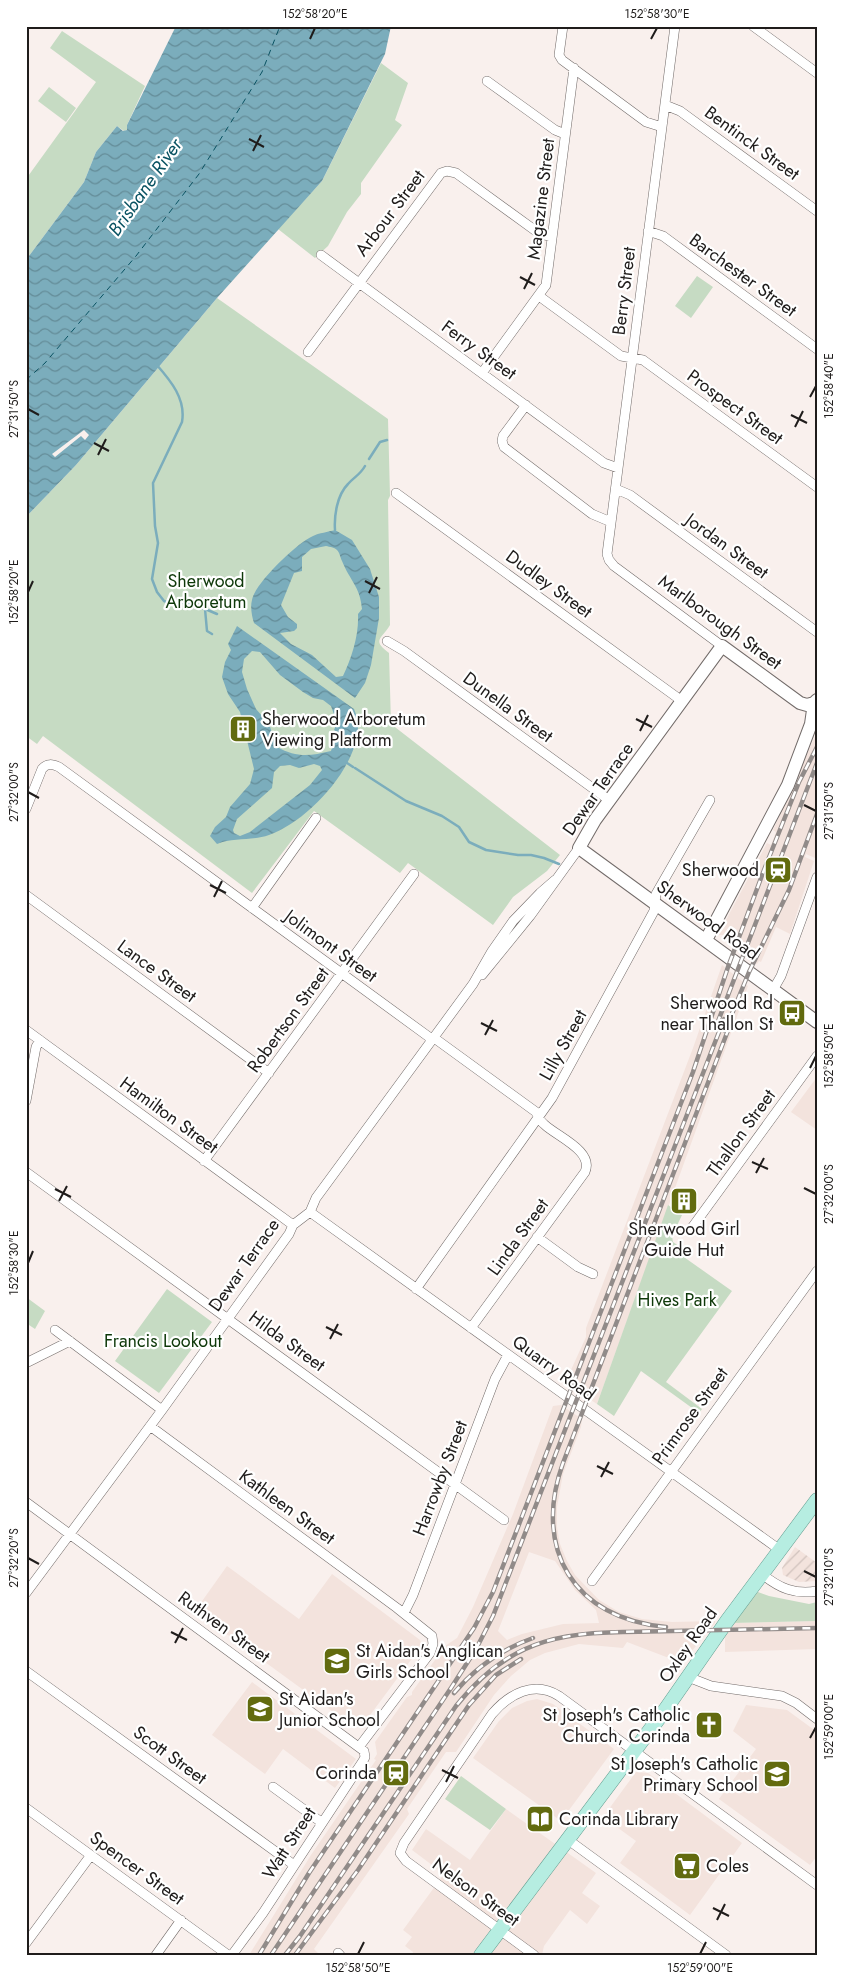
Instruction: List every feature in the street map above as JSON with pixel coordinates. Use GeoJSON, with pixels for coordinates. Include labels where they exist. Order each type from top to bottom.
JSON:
{"type":"FeatureCollection","features":[{"type":"Feature","properties":{"kind":"main road","name":"Oxley Road"},"geometry":{"type":"LineString","coordinates":[[481,1955],[567,1839],[591,1810],[817,1500]]}},
{"type":"Feature","properties":{"kind":"street"},"geometry":{"type":"LineString","coordinates":[[563,26],[560,57],[646,122],[662,127]]}},
{"type":"Feature","properties":{"kind":"street","name":"Berry Street"},"geometry":{"type":"LineString","coordinates":[[608,560],[607,551],[675,26]]}},
{"type":"Feature","properties":{"kind":"street"},"geometry":{"type":"LineString","coordinates":[[753,26],[817,73]]}},
{"type":"Feature","properties":{"kind":"street","name":"Magazine Street"},"geometry":{"type":"LineString","coordinates":[[482,373],[546,285],[574,68]]}},
{"type":"Feature","properties":{"kind":"street"},"geometry":{"type":"LineString","coordinates":[[487,81],[555,130],[565,134]]}},
{"type":"Feature","properties":{"kind":"street","name":"Bentinck Street"},"geometry":{"type":"LineString","coordinates":[[665,106],[680,111],[817,211]]}},
{"type":"Feature","properties":{"kind":"street","name":"Arbour Street"},"geometry":{"type":"LineString","coordinates":[[359,283],[435,179],[444,171],[456,173],[540,234],[552,237]]}},
{"type":"Feature","properties":{"kind":"street","name":"Barchester Street"},"geometry":{"type":"LineString","coordinates":[[648,231],[662,236],[817,349]]}},
{"type":"Feature","properties":{"kind":"street","name":"Ferry Street"},"geometry":{"type":"LineString","coordinates":[[322,255],[604,463],[618,468]]}},
{"type":"Feature","properties":{"kind":"street"},"geometry":{"type":"LineString","coordinates":[[308,352],[359,283]]}},
{"type":"Feature","properties":{"kind":"street","name":"Prospect Street"},"geometry":{"type":"LineString","coordinates":[[539,296],[621,356],[638,358],[645,362],[817,487]]}},
{"type":"Feature","properties":{"kind":"street"},"geometry":{"type":"LineString","coordinates":[[526,405],[503,436],[504,447],[592,514],[611,522]]}},
{"type":"Feature","properties":{"kind":"street","name":"Jordan Street"},"geometry":{"type":"LineString","coordinates":[[616,489],[630,494],[817,632]]}},
{"type":"Feature","properties":{"kind":"street","name":"Dudley Street"},"geometry":{"type":"LineString","coordinates":[[396,493],[682,701]]}},
{"type":"Feature","properties":{"kind":"street","name":"Marlborough Street"},"geometry":{"type":"LineString","coordinates":[[608,560],[800,703],[807,705],[815,702]]}},
{"type":"Feature","properties":{"kind":"street","name":"Dunella Street"},"geometry":{"type":"LineString","coordinates":[[387,641],[404,651],[609,800]]}},
{"type":"Feature","properties":{"kind":"street","name":"Dewar Terrace"},"geometry":{"type":"LineString","coordinates":[[26,1593],[162,1410],[293,1225],[310,1212],[315,1199],[473,984],[515,936],[578,848],[609,800],[722,646]]}},
{"type":"Feature","properties":{"kind":"street"},"geometry":{"type":"LineString","coordinates":[[706,940],[788,785],[811,724],[815,702]]}},
{"type":"Feature","properties":{"kind":"street","name":"Jolimont Street"},"geometry":{"type":"LineString","coordinates":[[26,809],[40,773],[47,765],[59,767],[429,1037],[438,1040],[536,1112],[542,1124],[583,1153],[587,1162]]}},
{"type":"Feature","properties":{"kind":"street","name":"Lilly Street"},"geometry":{"type":"LineString","coordinates":[[416,1289],[552,1098],[654,911],[656,894],[710,800]]}},
{"type":"Feature","properties":{"kind":"street"},"geometry":{"type":"LineString","coordinates":[[252,908],[316,818]]}},
{"type":"Feature","properties":{"kind":"street","name":"Sherwood Road"},"geometry":{"type":"LineString","coordinates":[[578,848],[817,1022]]}},
{"type":"Feature","properties":{"kind":"street","name":"Robertson Street"},"geometry":{"type":"LineString","coordinates":[[204,1161],[414,874]]}},
{"type":"Feature","properties":{"kind":"street"},"geometry":{"type":"LineString","coordinates":[[774,990],[781,976],[817,877]]}},
{"type":"Feature","properties":{"kind":"street","name":"Lance Street"},"geometry":{"type":"LineString","coordinates":[[26,894],[269,1073]]}},
{"type":"Feature","properties":{"kind":"street","name":"Hamilton Street"},"geometry":{"type":"LineString","coordinates":[[26,1030],[293,1225]]}},
{"type":"Feature","properties":{"kind":"street"},"geometry":{"type":"LineString","coordinates":[[26,1101],[36,1047],[40,1040]]}},
{"type":"Feature","properties":{"kind":"street","name":"Thallon Street"},"geometry":{"type":"LineString","coordinates":[[691,1229],[817,1056]]}},
{"type":"Feature","properties":{"kind":"street","name":"Linda Street"},"geometry":{"type":"LineString","coordinates":[[471,1328],[583,1175],[587,1162]]}},
{"type":"Feature","properties":{"kind":"street","name":"Hilda Street"},"geometry":{"type":"LineString","coordinates":[[26,1172],[504,1520]]}},
{"type":"Feature","properties":{"kind":"street","name":"Quarry Road"},"geometry":{"type":"LineString","coordinates":[[310,1212],[780,1550]]}},
{"type":"Feature","properties":{"kind":"street"},"geometry":{"type":"LineString","coordinates":[[537,1238],[578,1267],[593,1274]]}},
{"type":"Feature","properties":{"kind":"street","name":"Primrose Street"},"geometry":{"type":"LineString","coordinates":[[592,1581],[670,1471],[813,1283],[817,1271]]}},
{"type":"Feature","properties":{"kind":"street"},"geometry":{"type":"LineString","coordinates":[[55,1330],[162,1410]]}},
{"type":"Feature","properties":{"kind":"street"},"geometry":{"type":"LineString","coordinates":[[26,1363],[70,1341]]}},
{"type":"Feature","properties":{"kind":"street","name":"Harrowby Street"},"geometry":{"type":"LineString","coordinates":[[404,1613],[413,1595],[498,1371],[508,1355]]}},
{"type":"Feature","properties":{"kind":"street","name":"Kathleen Street"},"geometry":{"type":"LineString","coordinates":[[150,1426],[430,1634],[433,1647],[359,1747]]}},
{"type":"Feature","properties":{"kind":"street","name":"Ruthven Street"},"geometry":{"type":"LineString","coordinates":[[26,1502],[359,1747]]}},
{"type":"Feature","properties":{"kind":"street"},"geometry":{"type":"LineString","coordinates":[[762,1574],[786,1590],[817,1591]]}},
{"type":"Feature","properties":{"kind":"street","name":"Scott Street"},"geometry":{"type":"LineString","coordinates":[[26,1671],[294,1865]]}},
{"type":"Feature","properties":{"kind":"street"},"geometry":{"type":"LineString","coordinates":[[688,1677],[711,1686],[782,1696],[796,1703],[817,1719]]}},
{"type":"Feature","properties":{"kind":"street","name":"Nelson Street"},"geometry":{"type":"LineString","coordinates":[[534,1955],[406,1861],[400,1855],[402,1848],[492,1714],[512,1696],[522,1691],[537,1688],[555,1693],[634,1751]]}},
{"type":"Feature","properties":{"kind":"street","name":"Watt Street"},"geometry":{"type":"LineString","coordinates":[[232,1955],[263,1913],[321,1822],[364,1760],[364,1752],[359,1747]]}},
{"type":"Feature","properties":{"kind":"street"},"geometry":{"type":"LineString","coordinates":[[634,1751],[817,1885]]}},
{"type":"Feature","properties":{"kind":"street"},"geometry":{"type":"LineString","coordinates":[[273,1787],[321,1822]]}},
{"type":"Feature","properties":{"kind":"street","name":"Spencer Street"},"geometry":{"type":"LineString","coordinates":[[26,1808],[228,1955]]}},
{"type":"Feature","properties":{"kind":"street"},"geometry":{"type":"LineString","coordinates":[[567,1839],[726,1955]]}},
{"type":"Feature","properties":{"kind":"street"},"geometry":{"type":"LineString","coordinates":[[26,1943],[91,1855]]}},
{"type":"Feature","properties":{"kind":"street"},"geometry":{"type":"LineString","coordinates":[[156,1955],[181,1920]]}},
{"type":"Feature","properties":{"kind":"shaded area"},"geometry":{"type":"Polygon","coordinates":[[[817,732],[817,854],[815,858],[806,854],[805,857],[814,861],[790,934],[776,927],[761,962],[759,961],[757,964],[741,953],[742,948],[731,945],[733,942],[724,935],[718,935],[767,843],[771,845],[776,832],[773,830],[817,732]]]}},
{"type":"Feature","properties":{"kind":"shaded area"},"geometry":{"type":"Polygon","coordinates":[[[722,965],[748,986],[597,1404],[565,1383],[586,1337],[586,1328],[693,1048],[722,965]]]}},
{"type":"Feature","properties":{"kind":"shaded area"},"geometry":{"type":"Polygon","coordinates":[[[817,1077],[817,1130],[791,1112],[817,1077]]]}},
{"type":"Feature","properties":{"kind":"shaded area"},"geometry":{"type":"Polygon","coordinates":[[[561,1405],[582,1419],[581,1427],[563,1474],[557,1507],[557,1527],[560,1544],[575,1575],[599,1600],[619,1612],[642,1619],[672,1622],[715,1621],[715,1623],[682,1663],[627,1642],[623,1648],[579,1644],[545,1653],[530,1660],[511,1676],[494,1695],[456,1752],[446,1752],[407,1809],[409,1814],[314,1949],[320,1955],[249,1955],[311,1855],[376,1760],[374,1759],[377,1754],[375,1742],[407,1697],[412,1695],[412,1692],[445,1646],[457,1638],[473,1607],[513,1514],[553,1406],[561,1405]],[[529,1552],[498,1631],[507,1640],[522,1634],[563,1624],[599,1623],[596,1610],[575,1590],[555,1561],[529,1552]]]}},
{"type":"Feature","properties":{"kind":"shaded area"},"geometry":{"type":"Polygon","coordinates":[[[795,1547],[817,1563],[817,1581],[799,1582],[783,1575],[782,1568],[795,1547]]]}},
{"type":"Feature","properties":{"kind":"shaded area","name":"St Aidan's Anglican Girls School"},"geometry":{"type":"Polygon","coordinates":[[[227,1566],[299,1619],[332,1574],[420,1640],[422,1645],[362,1726],[359,1728],[354,1727],[195,1611],[227,1566]]]}},
{"type":"Feature","properties":{"kind":"shaded area"},"geometry":{"type":"Polygon","coordinates":[[[817,1621],[817,1649],[725,1652],[725,1632],[732,1623],[817,1621]]]}},
{"type":"Feature","properties":{"kind":"shaded area","name":"St Aidan's Junior School"},"geometry":{"type":"Polygon","coordinates":[[[252,1682],[356,1759],[335,1788],[283,1749],[265,1774],[212,1735],[252,1682]]]}},
{"type":"Feature","properties":{"kind":"shaded area"},"geometry":{"type":"Polygon","coordinates":[[[537,1699],[553,1704],[614,1749],[561,1821],[473,1758],[499,1721],[512,1708],[527,1701],[537,1699]]]}},
{"type":"Feature","properties":{"kind":"shaded area","name":"St Joseph's Catholic Primary School"},"geometry":{"type":"Polygon","coordinates":[[[746,1705],[787,1710],[817,1732],[817,1856],[810,1865],[719,1799],[756,1749],[733,1731],[746,1705]]]}},
{"type":"Feature","properties":{"kind":"shaded area"},"geometry":{"type":"Polygon","coordinates":[[[636,1772],[648,1773],[742,1843],[690,1915],[620,1863],[636,1841],[603,1817],[636,1772]]]}},
{"type":"Feature","properties":{"kind":"shaded area"},"geometry":{"type":"Polygon","coordinates":[[[506,1809],[596,1873],[582,1893],[600,1906],[587,1924],[570,1910],[544,1946],[542,1955],[412,1955],[413,1952],[405,1946],[412,1937],[403,1930],[444,1874],[412,1850],[426,1829],[470,1860],[506,1809]]]}},
{"type":"Feature","properties":{"kind":"green space"},"geometry":{"type":"Polygon","coordinates":[[[62,31],[145,86],[127,125],[127,130],[124,131],[117,126],[96,152],[84,182],[26,260],[26,179],[96,82],[50,48],[62,31]]]}},
{"type":"Feature","properties":{"kind":"green space"},"geometry":{"type":"Polygon","coordinates":[[[381,63],[408,83],[395,120],[402,125],[361,183],[361,194],[347,212],[328,246],[315,258],[278,229],[322,181],[381,63]]]}},
{"type":"Feature","properties":{"kind":"green space"},"geometry":{"type":"Polygon","coordinates":[[[49,87],[76,108],[66,122],[38,101],[49,87]]]}},
{"type":"Feature","properties":{"kind":"green space"},"geometry":{"type":"Polygon","coordinates":[[[697,276],[713,287],[691,318],[675,306],[697,276]]]}},
{"type":"Feature","properties":{"kind":"green space","name":"Sherwood Arboretum"},"geometry":{"type":"Polygon","coordinates":[[[217,298],[388,419],[390,625],[379,642],[389,653],[391,724],[560,855],[547,871],[513,897],[493,925],[408,863],[400,873],[314,811],[252,893],[43,736],[37,744],[26,736],[26,517],[76,465],[217,298]]]}},
{"type":"Feature","properties":{"kind":"green space","name":"Hives Park"},"geometry":{"type":"Polygon","coordinates":[[[668,1205],[682,1215],[672,1236],[673,1242],[682,1248],[681,1255],[732,1291],[666,1382],[702,1409],[699,1413],[641,1371],[614,1416],[597,1404],[668,1205]]]}},
{"type":"Feature","properties":{"kind":"green space","name":"Francis Lookout"},"geometry":{"type":"Polygon","coordinates":[[[167,1289],[212,1322],[159,1393],[115,1361],[167,1289]]]}},
{"type":"Feature","properties":{"kind":"green space"},"geometry":{"type":"Polygon","coordinates":[[[26,1297],[45,1311],[35,1329],[26,1323],[26,1297]]]}},
{"type":"Feature","properties":{"kind":"green space"},"geometry":{"type":"Polygon","coordinates":[[[758,1592],[809,1604],[817,1602],[817,1621],[732,1623],[758,1592]]]}},
{"type":"Feature","properties":{"kind":"green space"},"geometry":{"type":"Polygon","coordinates":[[[461,1776],[506,1809],[490,1830],[445,1799],[461,1776]]]}},
{"type":"Feature","properties":{"kind":"water","name":"Brisbane River"},"geometry":{"type":"Polygon","coordinates":[[[176,26],[391,26],[385,54],[322,181],[217,298],[76,465],[26,517],[26,260],[84,182],[96,152],[117,126],[123,131],[127,130],[127,125],[176,26]]]}},
{"type":"Feature","properties":{"kind":"water"},"geometry":{"type":"Polygon","coordinates":[[[335,530],[352,540],[370,569],[379,597],[379,618],[371,665],[365,683],[355,698],[254,623],[252,612],[251,603],[255,593],[268,574],[278,564],[306,540],[315,535],[335,530]],[[326,546],[311,549],[302,557],[302,571],[294,573],[281,605],[288,617],[297,624],[297,628],[294,631],[280,633],[291,644],[312,655],[336,677],[343,676],[349,661],[356,638],[358,614],[362,609],[357,589],[345,568],[339,552],[335,548],[326,546]]]}},
{"type":"Feature","properties":{"kind":"water"},"geometry":{"type":"Polygon","coordinates":[[[237,626],[354,709],[358,723],[356,740],[341,774],[314,805],[299,818],[269,835],[230,840],[217,844],[210,836],[215,827],[226,817],[230,807],[250,784],[254,769],[240,712],[228,694],[222,677],[225,662],[231,650],[228,644],[237,626]],[[252,651],[244,659],[242,672],[256,709],[269,724],[277,747],[284,751],[304,755],[331,751],[338,734],[334,730],[337,723],[331,706],[323,700],[313,698],[303,692],[280,675],[260,652],[252,651]],[[314,764],[299,768],[290,765],[280,766],[274,772],[272,788],[237,819],[233,830],[234,833],[240,836],[250,832],[310,785],[322,770],[320,766],[314,764]]]}},
{"type":"Feature","properties":{"kind":"pier"},"geometry":{"type":"Polygon","coordinates":[[[84,430],[89,435],[85,440],[81,436],[55,457],[52,454],[84,430]]]}},
{"type":"Feature","properties":{"kind":"waterway"},"geometry":{"type":"LineString","coordinates":[[156,364],[176,391],[183,414],[182,422],[153,483],[155,526],[158,543],[152,579],[157,592],[164,601],[169,603],[191,603],[217,614]]}},
{"type":"Feature","properties":{"kind":"waterway"},"geometry":{"type":"LineString","coordinates":[[369,459],[380,442],[387,440]]}},
{"type":"Feature","properties":{"kind":"waterway"},"geometry":{"type":"LineString","coordinates":[[335,530],[335,518],[341,494],[365,466]]}},
{"type":"Feature","properties":{"kind":"waterway"},"geometry":{"type":"LineString","coordinates":[[205,609],[207,631],[212,634]]}},
{"type":"Feature","properties":{"kind":"waterway"},"geometry":{"type":"LineString","coordinates":[[347,763],[353,767]]}},
{"type":"Feature","properties":{"kind":"waterway"},"geometry":{"type":"LineString","coordinates":[[355,768],[406,801],[442,816],[459,827],[469,842],[486,850],[531,855],[559,864]]}},
{"type":"Feature","properties":{"kind":"ferry route"},"geometry":{"type":"LineString","coordinates":[[26,380],[45,363],[136,256],[199,174],[262,72],[280,26]]}},
{"type":"Feature","properties":{"kind":"railway"},"geometry":{"type":"LineString","coordinates":[[259,1955],[309,1873],[474,1628],[493,1592],[693,1072],[728,967],[764,870],[799,782],[817,747]]}},
{"type":"Feature","properties":{"kind":"railway"},"geometry":{"type":"LineString","coordinates":[[717,1024],[817,763]]}},
{"type":"Feature","properties":{"kind":"railway"},"geometry":{"type":"LineString","coordinates":[[725,1031],[749,972],[789,890],[817,814]]}},
{"type":"Feature","properties":{"kind":"railway"},"geometry":{"type":"LineString","coordinates":[[271,1955],[451,1688],[476,1649],[493,1616],[724,1019]]}},
{"type":"Feature","properties":{"kind":"railway"},"geometry":{"type":"LineString","coordinates":[[666,1627],[634,1621],[607,1610],[585,1594],[568,1574],[558,1551],[553,1524],[555,1494],[563,1463],[730,1025]]}},
{"type":"Feature","properties":{"kind":"railway"},"geometry":{"type":"LineString","coordinates":[[285,1955],[300,1936],[456,1706],[480,1680],[504,1661],[528,1648],[554,1639],[580,1635],[609,1632],[817,1628]]}},
{"type":"Feature","properties":{"kind":"railway"},"geometry":{"type":"LineString","coordinates":[[454,1693],[471,1675],[490,1660],[533,1638]]}},
{"type":"Feature","properties":{"kind":"railway"},"geometry":{"type":"LineString","coordinates":[[295,1955],[358,1870],[469,1705],[496,1675],[521,1659]]}},
{"type":"Feature","properties":{"kind":"place","name":"Sherwood Arboretum Viewing Platform"},"geometry":{"type":"Point","coordinates":[243,729]}},
{"type":"Feature","properties":{"kind":"place","name":"Sherwood"},"geometry":{"type":"Point","coordinates":[778,870]}},
{"type":"Feature","properties":{"kind":"place","name":"Sherwood Rd near Thallon St"},"geometry":{"type":"Point","coordinates":[792,1013]}},
{"type":"Feature","properties":{"kind":"place","name":"Sherwood Girl Guide Hut"},"geometry":{"type":"Point","coordinates":[684,1201]}},
{"type":"Feature","properties":{"kind":"place","name":"St Aidan's Anglican Girls School"},"geometry":{"type":"Point","coordinates":[337,1661]}},
{"type":"Feature","properties":{"kind":"place","name":"St Aidan's Junior School"},"geometry":{"type":"Point","coordinates":[260,1709]}},
{"type":"Feature","properties":{"kind":"place","name":"St Joseph's Catholic Church, Corinda"},"geometry":{"type":"Point","coordinates":[709,1725]}},
{"type":"Feature","properties":{"kind":"place","name":"Corinda"},"geometry":{"type":"Point","coordinates":[396,1773]}},
{"type":"Feature","properties":{"kind":"place","name":"St Joseph's Catholic Primary School"},"geometry":{"type":"Point","coordinates":[777,1774]}},
{"type":"Feature","properties":{"kind":"place","name":"Corinda Library"},"geometry":{"type":"Point","coordinates":[540,1819]}},
{"type":"Feature","properties":{"kind":"place","name":"Coles"},"geometry":{"type":"Point","coordinates":[687,1866]}}]}
